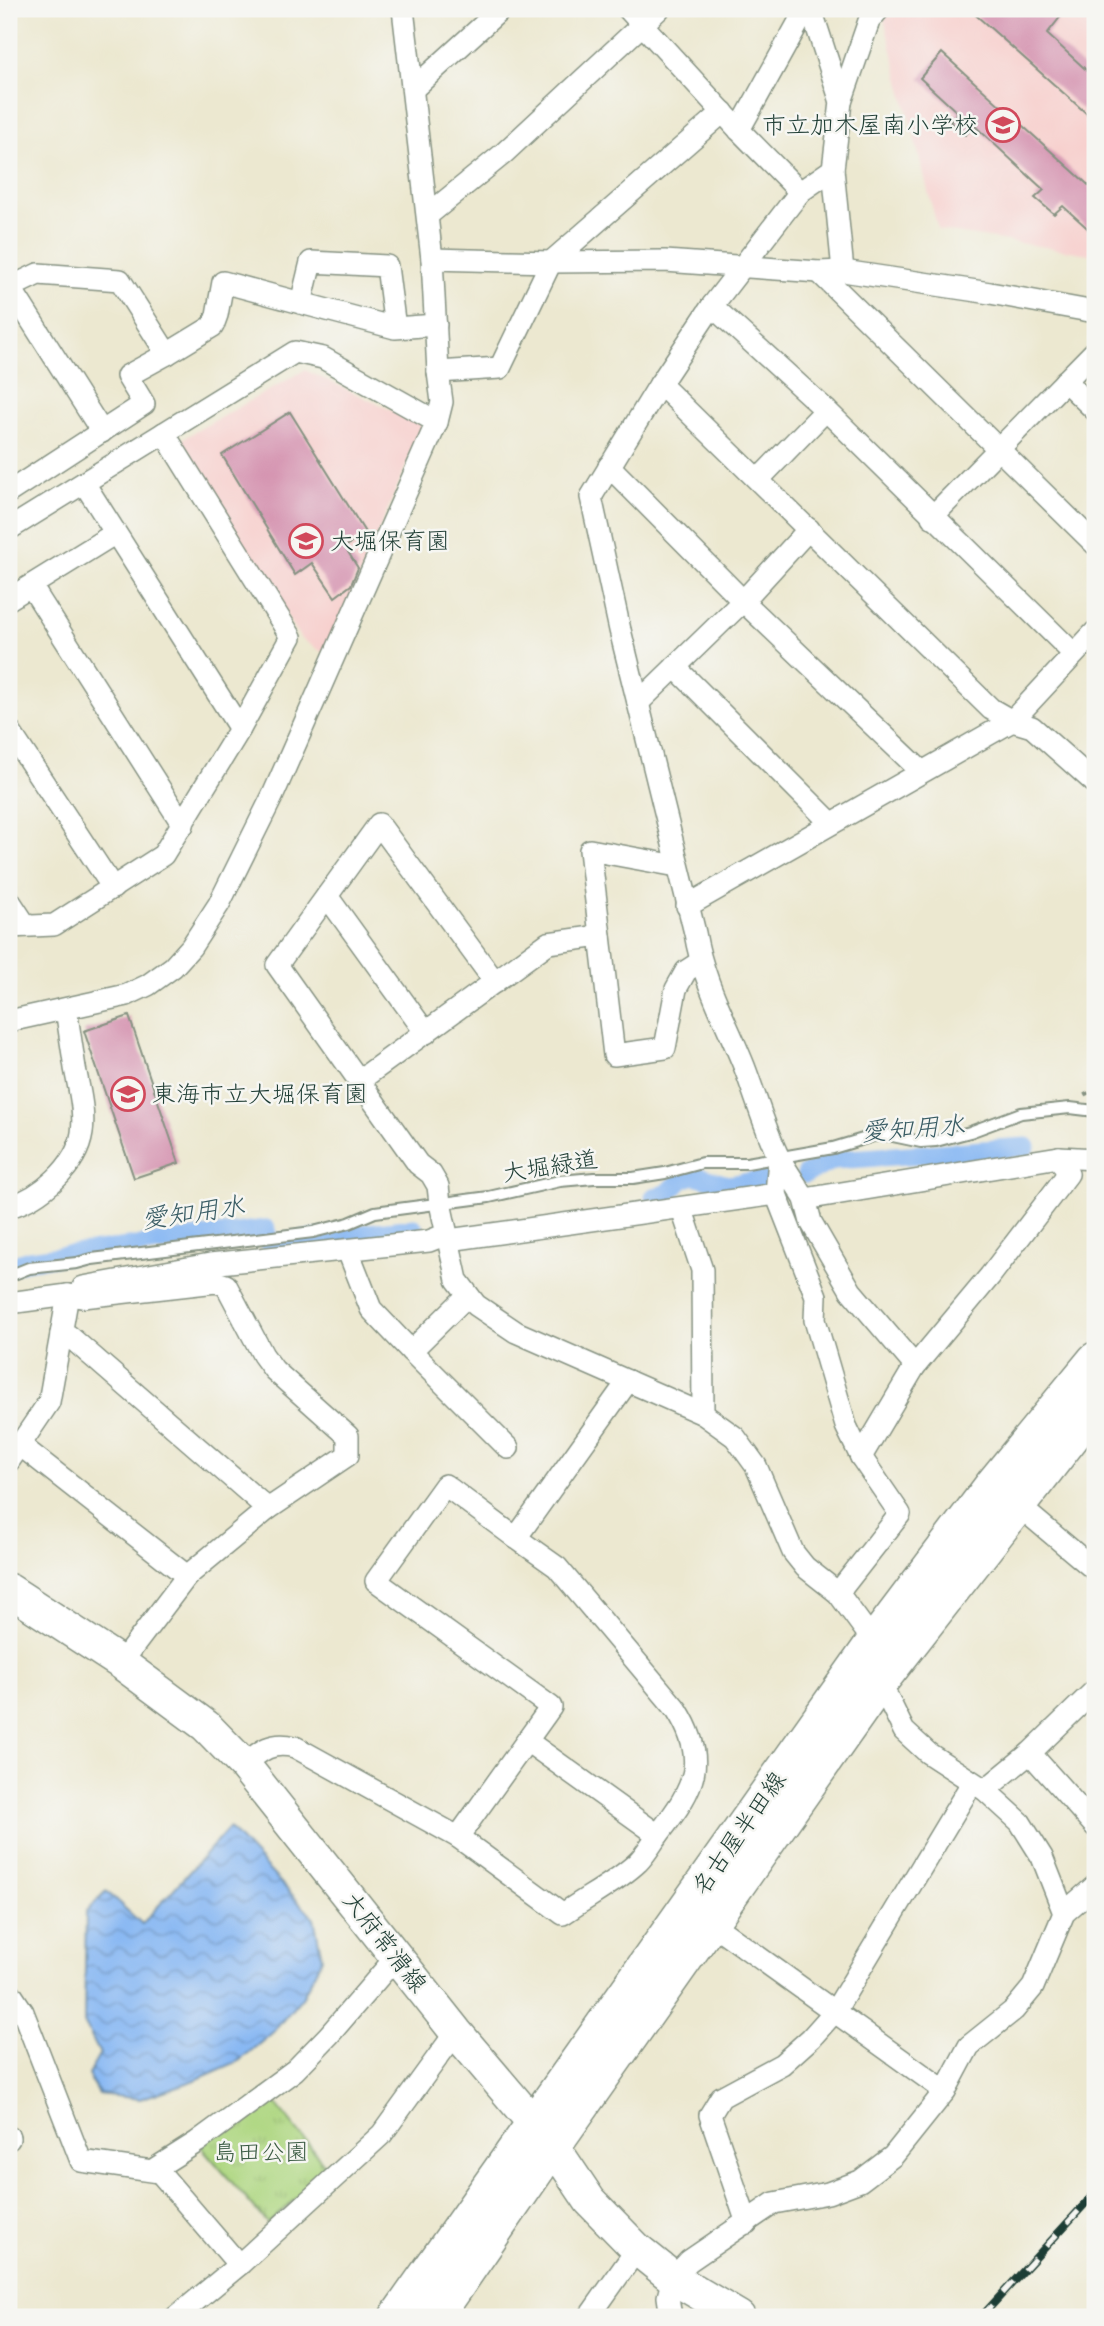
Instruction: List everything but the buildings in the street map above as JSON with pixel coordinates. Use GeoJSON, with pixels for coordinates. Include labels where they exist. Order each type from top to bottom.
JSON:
{"type":"FeatureCollection","features":[{"type":"Feature","properties":{"kind":"main road","name":"名古屋半田線"},"geometry":{"type":"LineString","coordinates":[[435,2317],[543,2135],[874,1642],[994,1483],[1095,1360]]}},
{"type":"Feature","properties":{"kind":"main road","name":"名古屋半田線"},"geometry":{"type":"LineString","coordinates":[[397,2317],[711,1923],[880,1682],[1095,1407]]}},
{"type":"Feature","properties":{"kind":"main road","name":"大府常滑線"},"geometry":{"type":"LineString","coordinates":[[9,1590],[121,1663],[206,1726],[244,1765],[456,2032],[543,2135],[590,2201],[637,2249],[673,2278],[739,2317]]}},
{"type":"Feature","properties":{"kind":"street"},"geometry":{"type":"LineString","coordinates":[[9,1021],[116,999],[148,985],[182,957],[212,915],[273,795],[437,422],[442,402],[432,259],[403,9]]}},
{"type":"Feature","properties":{"kind":"street"},"geometry":{"type":"LineString","coordinates":[[413,89],[501,9]]}},
{"type":"Feature","properties":{"kind":"street"},"geometry":{"type":"LineString","coordinates":[[428,215],[503,154],[635,16],[659,9]]}},
{"type":"Feature","properties":{"kind":"street"},"geometry":{"type":"LineString","coordinates":[[739,130],[806,9]]}},
{"type":"Feature","properties":{"kind":"street"},"geometry":{"type":"LineString","coordinates":[[811,9],[841,102]]}},
{"type":"Feature","properties":{"kind":"street"},"geometry":{"type":"LineString","coordinates":[[843,271],[833,169],[841,102],[869,21],[879,9]]}},
{"type":"Feature","properties":{"kind":"street"},"geometry":{"type":"LineString","coordinates":[[635,16],[800,192]]}},
{"type":"Feature","properties":{"kind":"street"},"geometry":{"type":"LineString","coordinates":[[438,372],[500,368],[551,262],[723,112]]}},
{"type":"Feature","properties":{"kind":"street"},"geometry":{"type":"LineString","coordinates":[[833,169],[800,192],[712,306],[660,384],[591,497],[700,962],[744,1065],[765,1130],[805,1199],[811,1222],[851,1291],[915,1366]]}},
{"type":"Feature","properties":{"kind":"street"},"geometry":{"type":"LineString","coordinates":[[432,259],[665,261],[819,272],[843,271],[1095,312]]}},
{"type":"Feature","properties":{"kind":"street"},"geometry":{"type":"LineString","coordinates":[[301,303],[311,262],[387,266],[395,328]]}},
{"type":"Feature","properties":{"kind":"street"},"geometry":{"type":"LineString","coordinates":[[819,272],[1095,544]]}},
{"type":"Feature","properties":{"kind":"street"},"geometry":{"type":"LineString","coordinates":[[102,432],[9,288],[38,274],[120,279],[167,354]]}},
{"type":"Feature","properties":{"kind":"street"},"geometry":{"type":"LineString","coordinates":[[12,481],[102,432],[144,404],[127,376],[213,326],[223,282],[395,328],[436,325]]}},
{"type":"Feature","properties":{"kind":"street"},"geometry":{"type":"LineString","coordinates":[[712,306],[826,410],[1074,654]]}},
{"type":"Feature","properties":{"kind":"street"},"geometry":{"type":"LineString","coordinates":[[932,517],[1095,351]]}},
{"type":"Feature","properties":{"kind":"street"},"geometry":{"type":"LineString","coordinates":[[9,529],[295,352],[323,358],[437,422]]}},
{"type":"Feature","properties":{"kind":"street"},"geometry":{"type":"LineString","coordinates":[[1065,381],[1095,410]]}},
{"type":"Feature","properties":{"kind":"street"},"geometry":{"type":"LineString","coordinates":[[660,384],[991,709],[1012,721],[1032,727],[1095,783]]}},
{"type":"Feature","properties":{"kind":"street"},"geometry":{"type":"LineString","coordinates":[[759,479],[826,410]]}},
{"type":"Feature","properties":{"kind":"street"},"geometry":{"type":"LineString","coordinates":[[9,900],[17,926],[54,925],[163,855],[240,729],[291,637],[164,433]]}},
{"type":"Feature","properties":{"kind":"street"},"geometry":{"type":"LineString","coordinates":[[609,466],[743,601],[921,771]]}},
{"type":"Feature","properties":{"kind":"street"},"geometry":{"type":"LineString","coordinates":[[84,483],[240,729]]}},
{"type":"Feature","properties":{"kind":"street"},"geometry":{"type":"LineString","coordinates":[[638,703],[743,601],[809,529]]}},
{"type":"Feature","properties":{"kind":"street"},"geometry":{"type":"LineString","coordinates":[[9,599],[114,534]]}},
{"type":"Feature","properties":{"kind":"street"},"geometry":{"type":"LineString","coordinates":[[31,586],[183,825]]}},
{"type":"Feature","properties":{"kind":"street"},"geometry":{"type":"LineString","coordinates":[[687,906],[1012,721],[1095,632]]}},
{"type":"Feature","properties":{"kind":"street"},"geometry":{"type":"LineString","coordinates":[[676,667],[831,823]]}},
{"type":"Feature","properties":{"kind":"street"},"geometry":{"type":"LineString","coordinates":[[9,730],[113,888]]}},
{"type":"Feature","properties":{"kind":"street"},"geometry":{"type":"LineString","coordinates":[[495,982],[379,824],[277,965],[418,1164],[431,1174],[438,1186],[457,1280],[468,1295],[488,1315],[516,1332],[703,1415],[735,1437],[757,1466],[793,1552],[805,1567],[838,1593],[874,1642],[880,1682],[904,1731],[928,1753],[979,1786],[1020,1822],[1042,1857],[1064,1913]]}},
{"type":"Feature","properties":{"kind":"street"},"geometry":{"type":"LineString","coordinates":[[677,866],[590,850],[614,1055],[665,1048],[677,989],[686,971],[700,962]]}},
{"type":"Feature","properties":{"kind":"street"},"geometry":{"type":"LineString","coordinates":[[327,896],[426,1033]]}},
{"type":"Feature","properties":{"kind":"street"},"geometry":{"type":"LineString","coordinates":[[360,1080],[548,943],[600,936]]}},
{"type":"Feature","properties":{"kind":"street"},"geometry":{"type":"LineString","coordinates":[[12,1200],[34,1197],[53,1181],[70,1160],[82,1133],[81,1101],[66,1009]]}},
{"type":"Feature","properties":{"kind":"street"},"geometry":{"type":"LineString","coordinates":[[805,1199],[1059,1157],[1095,1158]]}},
{"type":"Feature","properties":{"kind":"street"},"geometry":{"type":"LineString","coordinates":[[861,1457],[915,1366],[990,1276],[1068,1174],[1059,1157]]}},
{"type":"Feature","properties":{"kind":"street"},"geometry":{"type":"LineString","coordinates":[[779,1158],[776,1194],[816,1296],[815,1320],[846,1426],[861,1457],[900,1514],[838,1593]]}},
{"type":"Feature","properties":{"kind":"street"},"geometry":{"type":"LineString","coordinates":[[187,1576],[14,1453],[49,1402],[61,1334],[75,1296],[83,1287],[210,1264],[429,1241],[776,1194]]}},
{"type":"Feature","properties":{"kind":"street"},"geometry":{"type":"LineString","coordinates":[[685,1219],[702,1270],[703,1415]]}},
{"type":"Feature","properties":{"kind":"street"},"geometry":{"type":"LineString","coordinates":[[348,1251],[372,1309],[508,1448]]}},
{"type":"Feature","properties":{"kind":"street"},"geometry":{"type":"LineString","coordinates":[[9,1303],[216,1282],[226,1285],[263,1355],[274,1370],[348,1436],[348,1455],[268,1509],[187,1576],[121,1663]]}},
{"type":"Feature","properties":{"kind":"street"},"geometry":{"type":"LineString","coordinates":[[411,1351],[468,1295]]}},
{"type":"Feature","properties":{"kind":"street"},"geometry":{"type":"LineString","coordinates":[[61,1334],[69,1336],[268,1509]]}},
{"type":"Feature","properties":{"kind":"street"},"geometry":{"type":"LineString","coordinates":[[516,1538],[628,1381]]}},
{"type":"Feature","properties":{"kind":"street"},"geometry":{"type":"LineString","coordinates":[[244,1765],[260,1752],[280,1744],[295,1747],[457,1836],[563,1914],[639,1861],[683,1802],[692,1780],[694,1755],[688,1727],[677,1710],[557,1567],[445,1485],[376,1581],[551,1707],[457,1836]]}},
{"type":"Feature","properties":{"kind":"street"},"geometry":{"type":"LineString","coordinates":[[1019,1506],[1095,1570]]}},
{"type":"Feature","properties":{"kind":"street"},"geometry":{"type":"LineString","coordinates":[[747,2223],[710,2115],[721,2097],[782,2064],[811,2038],[835,2011],[979,1786],[1030,1752],[1095,1690]]}},
{"type":"Feature","properties":{"kind":"street"},"geometry":{"type":"LineString","coordinates":[[527,1741],[658,1835]]}},
{"type":"Feature","properties":{"kind":"street"},"geometry":{"type":"LineString","coordinates":[[1030,1752],[1095,1826]]}},
{"type":"Feature","properties":{"kind":"street"},"geometry":{"type":"LineString","coordinates":[[671,2317],[668,2297],[673,2278],[689,2262],[774,2203],[828,2193],[860,2181],[893,2156],[944,2091],[969,2046],[1014,2010],[1032,1987],[1064,1913],[1095,1886]]}},
{"type":"Feature","properties":{"kind":"street"},"geometry":{"type":"LineString","coordinates":[[711,1923],[944,2091]]}},
{"type":"Feature","properties":{"kind":"street"},"geometry":{"type":"LineString","coordinates":[[239,2265],[156,2168],[295,2070],[397,1956]]}},
{"type":"Feature","properties":{"kind":"street"},"geometry":{"type":"LineString","coordinates":[[11,2000],[23,2012],[81,2161],[159,2172]]}},
{"type":"Feature","properties":{"kind":"street"},"geometry":{"type":"LineString","coordinates":[[178,2317],[382,2134],[456,2032]]}},
{"type":"Feature","properties":{"kind":"street"},"geometry":{"type":"LineString","coordinates":[[589,2317],[637,2249]]}},
{"type":"Feature","properties":{"kind":"lane","name":"大堀緑道"},"geometry":{"type":"LineString","coordinates":[[9,1276],[29,1268],[307,1233],[349,1223],[375,1212],[489,1197],[560,1181],[633,1178],[666,1173],[702,1163],[747,1163],[833,1148],[873,1136],[888,1135],[921,1142],[936,1141],[1021,1113],[1070,1108],[1095,1111]]}},
{"type":"Feature","properties":{"kind":"shaded area","name":"市立加木屋南小学校"},"geometry":{"type":"Polygon","coordinates":[[[895,9],[1095,9],[1095,255],[938,230],[884,19],[895,9]]]}},
{"type":"Feature","properties":{"kind":"shaded area","name":"大堀保育園"},"geometry":{"type":"Polygon","coordinates":[[[305,370],[423,425],[327,655],[301,639],[175,443],[305,370]]]}},
{"type":"Feature","properties":{"kind":"green space","name":"島田公園"},"geometry":{"type":"Polygon","coordinates":[[[266,2091],[328,2169],[268,2224],[197,2142],[266,2091]]]}},
{"type":"Feature","properties":{"kind":"water"},"geometry":{"type":"Polygon","coordinates":[[[229,1828],[314,1918],[322,1958],[303,1996],[273,2032],[239,2061],[193,2081],[140,2099],[99,2094],[88,2075],[100,2054],[84,2022],[86,1912],[106,1891],[142,1924],[229,1828]]]}},
{"type":"Feature","properties":{"kind":"waterway","name":"愛知用水"},"geometry":{"type":"LineString","coordinates":[[806,1174],[834,1160],[1026,1147]]}},
{"type":"Feature","properties":{"kind":"waterway","name":"愛知用水"},"geometry":{"type":"LineString","coordinates":[[654,1197],[667,1194],[682,1179],[694,1175],[728,1185],[763,1180]]}},
{"type":"Feature","properties":{"kind":"waterway","name":"愛知用水"},"geometry":{"type":"LineString","coordinates":[[9,1267],[29,1260],[266,1229],[269,1244],[414,1228]]}},
{"type":"Feature","properties":{"kind":"railway"},"geometry":{"type":"LineString","coordinates":[[981,2317],[1095,2193]]}},
{"type":"Feature","properties":{"kind":"place","name":"市立加木屋南小学校"},"geometry":{"type":"Point","coordinates":[1003,125]}},
{"type":"Feature","properties":{"kind":"place","name":"大堀保育園"},"geometry":{"type":"Point","coordinates":[306,541]}},
{"type":"Feature","properties":{"kind":"place","name":"東海市立大堀保育園"},"geometry":{"type":"Point","coordinates":[128,1094]}}]}
